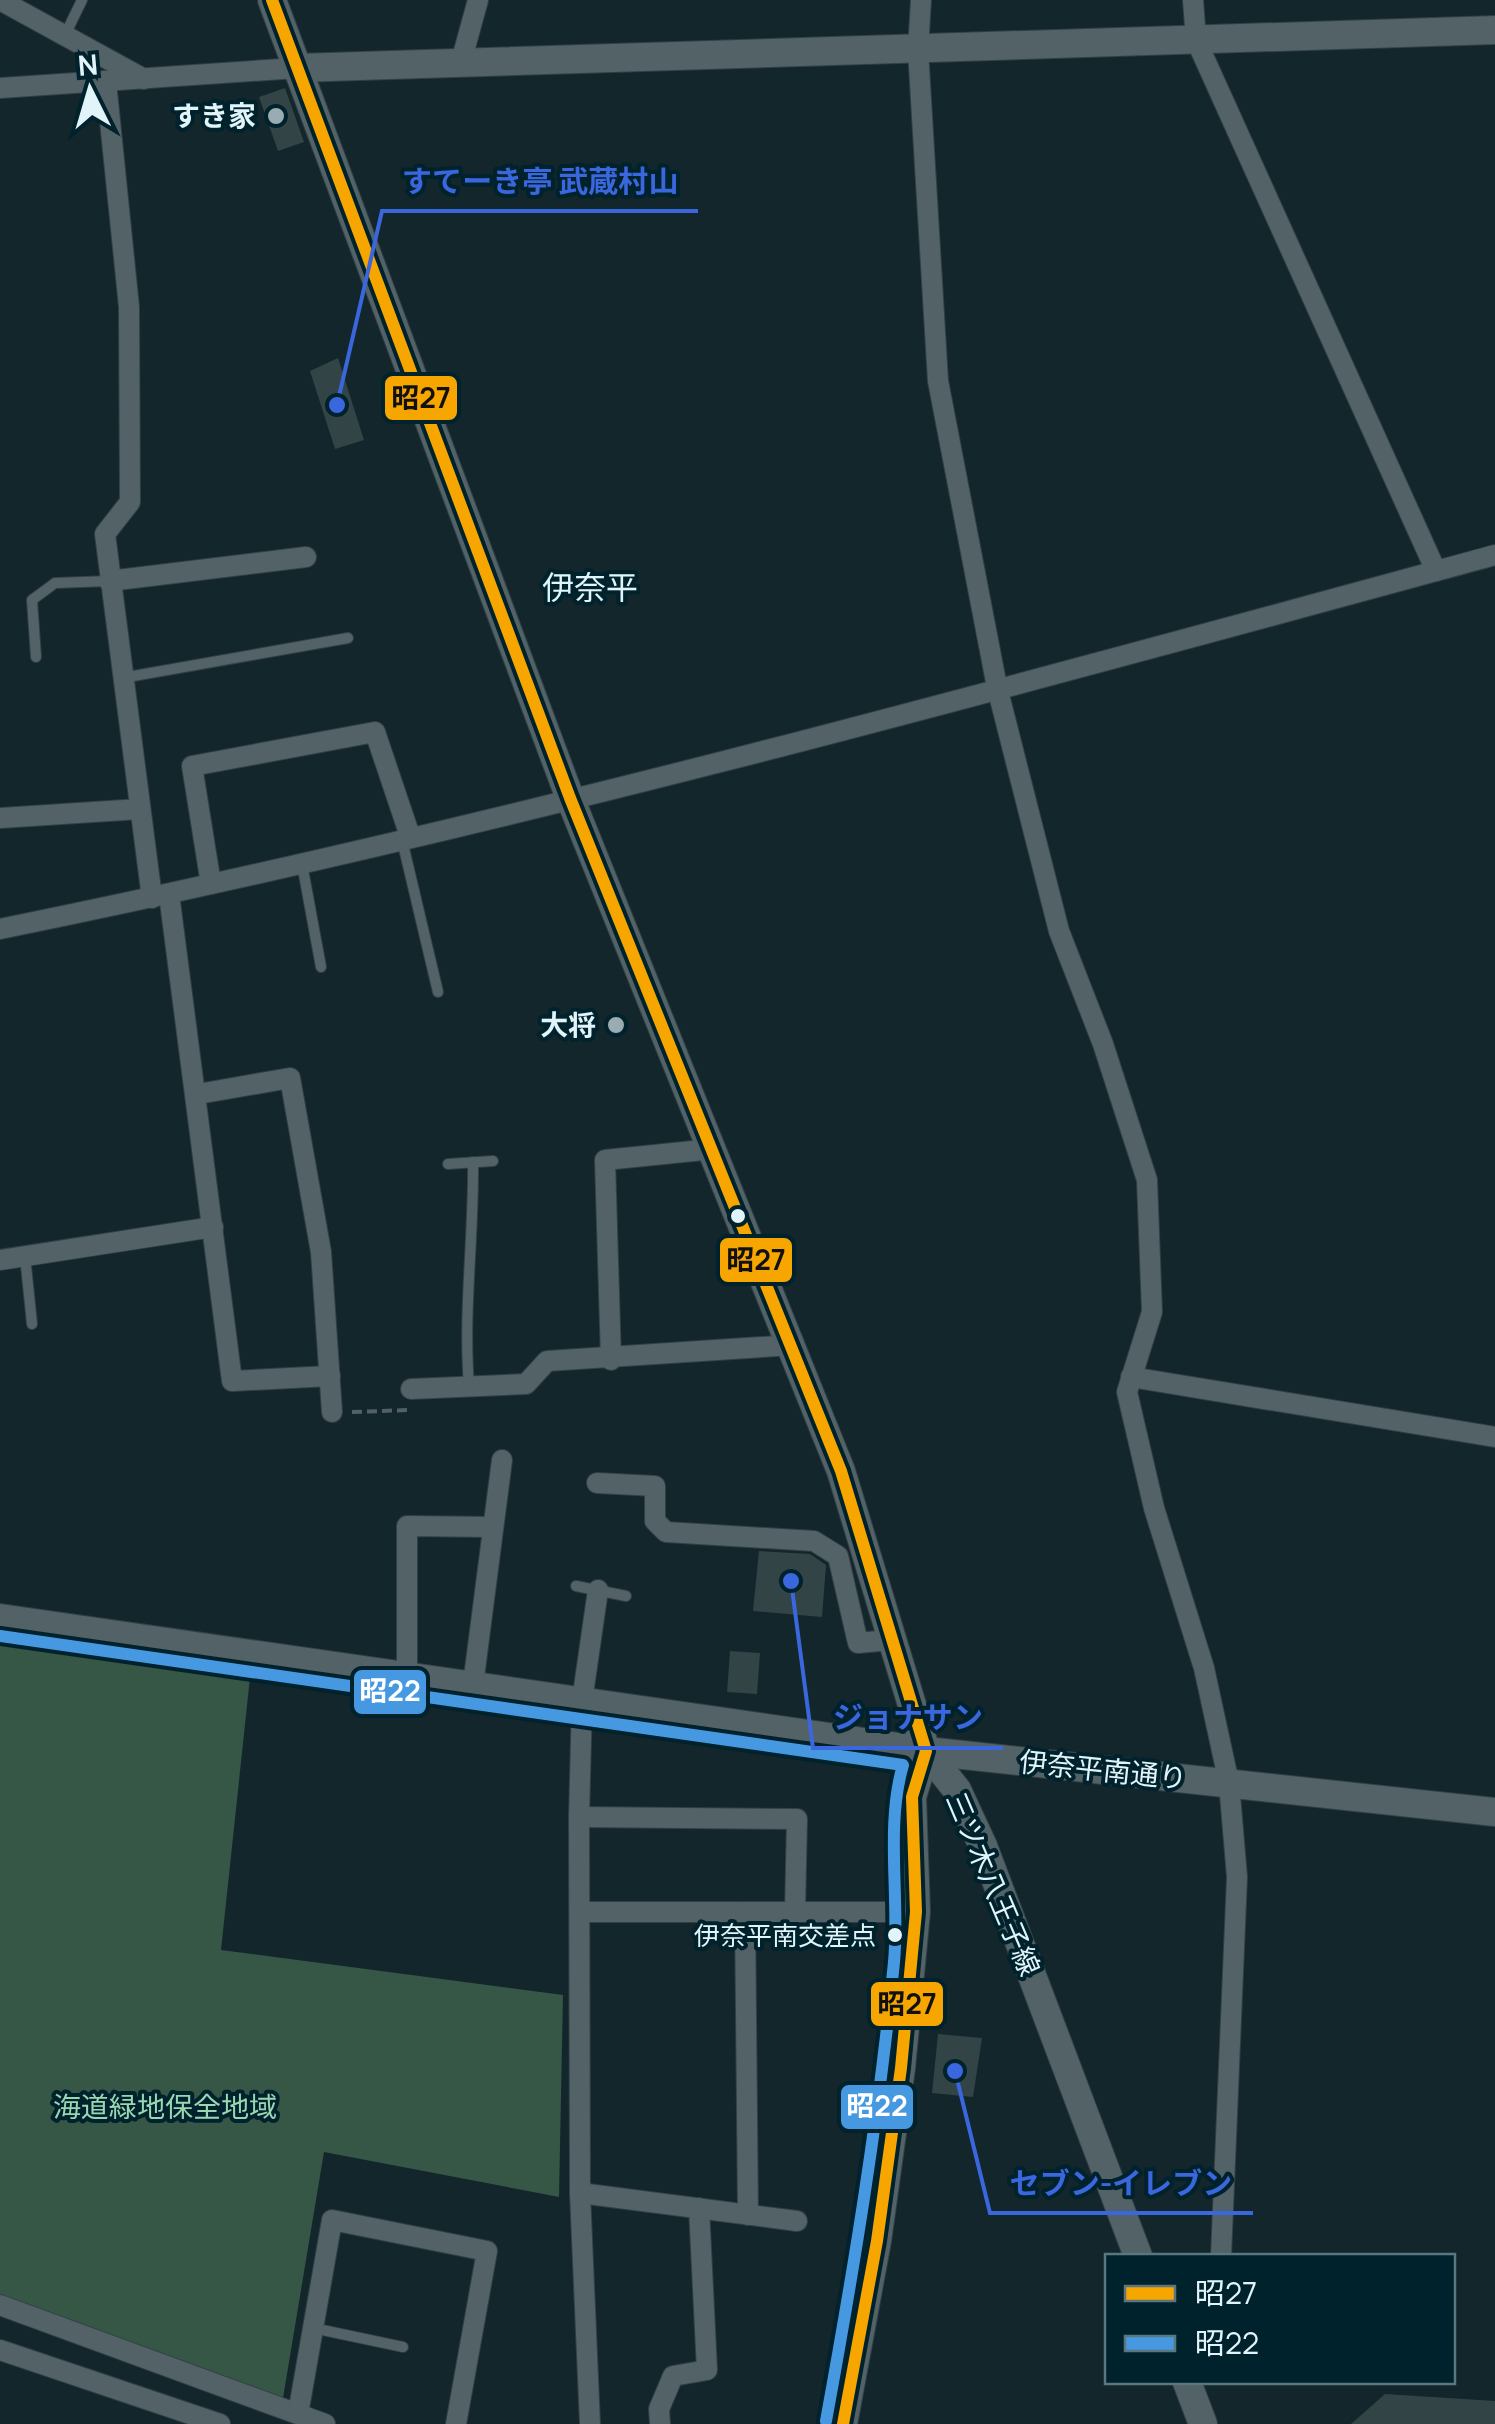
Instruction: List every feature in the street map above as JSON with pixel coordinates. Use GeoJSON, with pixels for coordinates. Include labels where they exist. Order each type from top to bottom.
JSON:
{"type":"FeatureCollection","features":[{"type":"Feature","properties":{"kind":"street"},"geometry":{"type":"LineString","coordinates":[[0,0],[146,80]]}},
{"type":"Feature","properties":{"kind":"street","name":"三ツ木八王子線"},"geometry":{"type":"LineString","coordinates":[[272,0],[570,798],[842,1471],[926,1751],[957,1790],[983,1846],[1137,2254]]}},
{"type":"Feature","properties":{"kind":"street"},"geometry":{"type":"LineString","coordinates":[[461,62],[478,0]]}},
{"type":"Feature","properties":{"kind":"street"},"geometry":{"type":"LineString","coordinates":[[922,0],[918,50],[938,382],[997,686],[1058,931],[1103,1044],[1146,1180],[1152,1312],[1127,1392],[1150,1488],[1204,1668],[1229,1783],[1237,1877],[1221,2254]]}},
{"type":"Feature","properties":{"kind":"street"},"geometry":{"type":"LineString","coordinates":[[1193,0],[1196,40],[1436,571]]}},
{"type":"Feature","properties":{"kind":"street"},"geometry":{"type":"LineString","coordinates":[[0,88],[297,68],[1495,30]]}},
{"type":"Feature","properties":{"kind":"street"},"geometry":{"type":"LineString","coordinates":[[106,82],[129,307],[130,502],[105,534],[109,582],[140,808],[161,896],[198,1094],[232,1381],[330,1376]]}},
{"type":"Feature","properties":{"kind":"street"},"geometry":{"type":"LineString","coordinates":[[0,929],[161,896],[570,798],[1495,554]]}},
{"type":"Feature","properties":{"kind":"street"},"geometry":{"type":"LineString","coordinates":[[109,582],[306,557]]}},
{"type":"Feature","properties":{"kind":"street"},"geometry":{"type":"LineString","coordinates":[[210,884],[192,766],[376,732],[406,838]]}},
{"type":"Feature","properties":{"kind":"street"},"geometry":{"type":"LineString","coordinates":[[0,818],[140,808]]}},
{"type":"Feature","properties":{"kind":"street"},"geometry":{"type":"LineString","coordinates":[[198,1094],[290,1078],[321,1252],[332,1412]]}},
{"type":"Feature","properties":{"kind":"street"},"geometry":{"type":"LineString","coordinates":[[611,1360],[605,1160],[713,1149]]}},
{"type":"Feature","properties":{"kind":"street"},"geometry":{"type":"LineString","coordinates":[[1,1253],[24,1256],[213,1227]]}},
{"type":"Feature","properties":{"kind":"street"},"geometry":{"type":"LineString","coordinates":[[410,1389],[526,1384],[547,1361],[611,1360],[793,1345]]}},
{"type":"Feature","properties":{"kind":"street"},"geometry":{"type":"LineString","coordinates":[[1131,1377],[1495,1437]]}},
{"type":"Feature","properties":{"kind":"street"},"geometry":{"type":"LineString","coordinates":[[473,1685],[502,1460]]}},
{"type":"Feature","properties":{"kind":"street"},"geometry":{"type":"LineString","coordinates":[[597,1483],[654,1486],[655,1521],[666,1532],[814,1541],[838,1556],[858,1643],[890,1640]]}},
{"type":"Feature","properties":{"kind":"street"},"geometry":{"type":"LineString","coordinates":[[407,1678],[407,1526],[493,1527]]}},
{"type":"Feature","properties":{"kind":"street"},"geometry":{"type":"LineString","coordinates":[[590,2424],[580,2192],[578,1817],[582,1701],[598,1590]]}},
{"type":"Feature","properties":{"kind":"street","name":"伊奈平南通り"},"geometry":{"type":"LineString","coordinates":[[0,1618],[926,1751],[1495,1812]]}},
{"type":"Feature","properties":{"kind":"street"},"geometry":{"type":"LineString","coordinates":[[844,2424],[883,2203],[916,1912],[912,1798],[926,1751]]}},
{"type":"Feature","properties":{"kind":"street"},"geometry":{"type":"LineString","coordinates":[[578,1817],[797,1818],[796,1912]]}},
{"type":"Feature","properties":{"kind":"street"},"geometry":{"type":"LineString","coordinates":[[581,1912],[916,1912]]}},
{"type":"Feature","properties":{"kind":"street"},"geometry":{"type":"LineString","coordinates":[[745,1912],[748,2215]]}},
{"type":"Feature","properties":{"kind":"street"},"geometry":{"type":"LineString","coordinates":[[580,2192],[797,2221]]}},
{"type":"Feature","properties":{"kind":"street"},"geometry":{"type":"LineString","coordinates":[[660,2424],[659,2410],[673,2376],[707,2370],[699,2208]]}},
{"type":"Feature","properties":{"kind":"street"},"geometry":{"type":"LineString","coordinates":[[298,2414],[332,2220],[487,2251],[456,2424]]}},
{"type":"Feature","properties":{"kind":"street"},"geometry":{"type":"LineString","coordinates":[[0,2304],[326,2424]]}},
{"type":"Feature","properties":{"kind":"street"},"geometry":{"type":"LineString","coordinates":[[0,2350],[220,2424]]}},
{"type":"Feature","properties":{"kind":"street"},"geometry":{"type":"LineString","coordinates":[[1187,2384],[1203,2424]]}},
{"type":"Feature","properties":{"kind":"street"},"geometry":{"type":"LineString","coordinates":[[262,2424],[264,2402]]}},
{"type":"Feature","properties":{"kind":"lane"},"geometry":{"type":"LineString","coordinates":[[64,37],[82,0]]}},
{"type":"Feature","properties":{"kind":"lane"},"geometry":{"type":"LineString","coordinates":[[36,657],[32,600],[56,583],[109,582]]}},
{"type":"Feature","properties":{"kind":"lane"},"geometry":{"type":"LineString","coordinates":[[122,678],[348,638]]}},
{"type":"Feature","properties":{"kind":"lane"},"geometry":{"type":"LineString","coordinates":[[406,838],[438,992]]}},
{"type":"Feature","properties":{"kind":"lane"},"geometry":{"type":"LineString","coordinates":[[302,863],[321,967]]}},
{"type":"Feature","properties":{"kind":"lane"},"geometry":{"type":"LineString","coordinates":[[448,1164],[493,1161]]}},
{"type":"Feature","properties":{"kind":"lane"},"geometry":{"type":"LineString","coordinates":[[469,1387],[465,1328],[474,1233],[474,1162]]}},
{"type":"Feature","properties":{"kind":"lane"},"geometry":{"type":"LineString","coordinates":[[24,1256],[32,1324]]}},
{"type":"Feature","properties":{"kind":"lane"},"geometry":{"type":"LineString","coordinates":[[576,1586],[626,1596]]}},
{"type":"Feature","properties":{"kind":"lane"},"geometry":{"type":"LineString","coordinates":[[313,2328],[403,2347]]}},
{"type":"Feature","properties":{"kind":"path"},"geometry":{"type":"LineString","coordinates":[[332,1412],[410,1413],[410,1389]]}},
{"type":"Feature","properties":{"kind":"green space","name":"海道緑地保全地域"},"geometry":{"type":"Polygon","coordinates":[[[0,1626],[251,1668],[221,1950],[563,1995],[559,2197],[324,2152],[283,2398],[0,2294],[0,1626]]]}},
{"type":"Feature","properties":{"kind":"building"},"geometry":{"type":"Polygon","coordinates":[[[285,88],[304,142],[278,151],[259,97],[285,88]]]}},
{"type":"Feature","properties":{"kind":"building"},"geometry":{"type":"Polygon","coordinates":[[[338,358],[364,440],[335,449],[310,371],[338,358]]]}},
{"type":"Feature","properties":{"kind":"building"},"geometry":{"type":"Polygon","coordinates":[[[759,1551],[810,1554],[826,1565],[822,1617],[753,1611],[759,1551]]]}},
{"type":"Feature","properties":{"kind":"building"},"geometry":{"type":"Polygon","coordinates":[[[730,1651],[760,1653],[757,1694],[727,1692],[730,1651]]]}},
{"type":"Feature","properties":{"kind":"building"},"geometry":{"type":"Polygon","coordinates":[[[938,2034],[982,2038],[973,2097],[932,2093],[938,2034]]]}},
{"type":"Feature","properties":{"kind":"building"},"geometry":{"type":"Polygon","coordinates":[[[1385,2394],[1495,2401],[1495,2424],[1351,2424],[1385,2394]]]}},
{"type":"Feature","properties":{"kind":"transit line","name":"昭27"},"geometry":{"type":"LineString","coordinates":[[272,0],[570,798],[841,1471],[926,1751],[912,1797],[916,1912],[901,2068],[877,2241],[843,2424]]}},
{"type":"Feature","properties":{"kind":"transit line","name":"昭22"},"geometry":{"type":"LineString","coordinates":[[0,1636],[903,1765],[895,1813],[895,1938],[888,2020],[865,2192],[826,2421]]}},
{"type":"Feature","properties":{"kind":"place","name":"すき家"},"geometry":{"type":"Point","coordinates":[276,116]}},
{"type":"Feature","properties":{"kind":"place","name":"すてーき亭 武蔵村山"},"geometry":{"type":"Point","coordinates":[337,405]}},
{"type":"Feature","properties":{"kind":"place","name":"大将"},"geometry":{"type":"Point","coordinates":[616,1025]}},
{"type":"Feature","properties":{"kind":"place","name":"ジョナサン"},"geometry":{"type":"Point","coordinates":[791,1581]}},
{"type":"Feature","properties":{"kind":"place","name":"伊奈平南交差点"},"geometry":{"type":"Point","coordinates":[895,1935]}},
{"type":"Feature","properties":{"kind":"place","name":"セブン-イレブン"},"geometry":{"type":"Point","coordinates":[955,2071]}},
{"type":"Feature","properties":{"kind":"district","name":"伊奈平"},"geometry":{"type":"Point","coordinates":[590,588]}}]}
